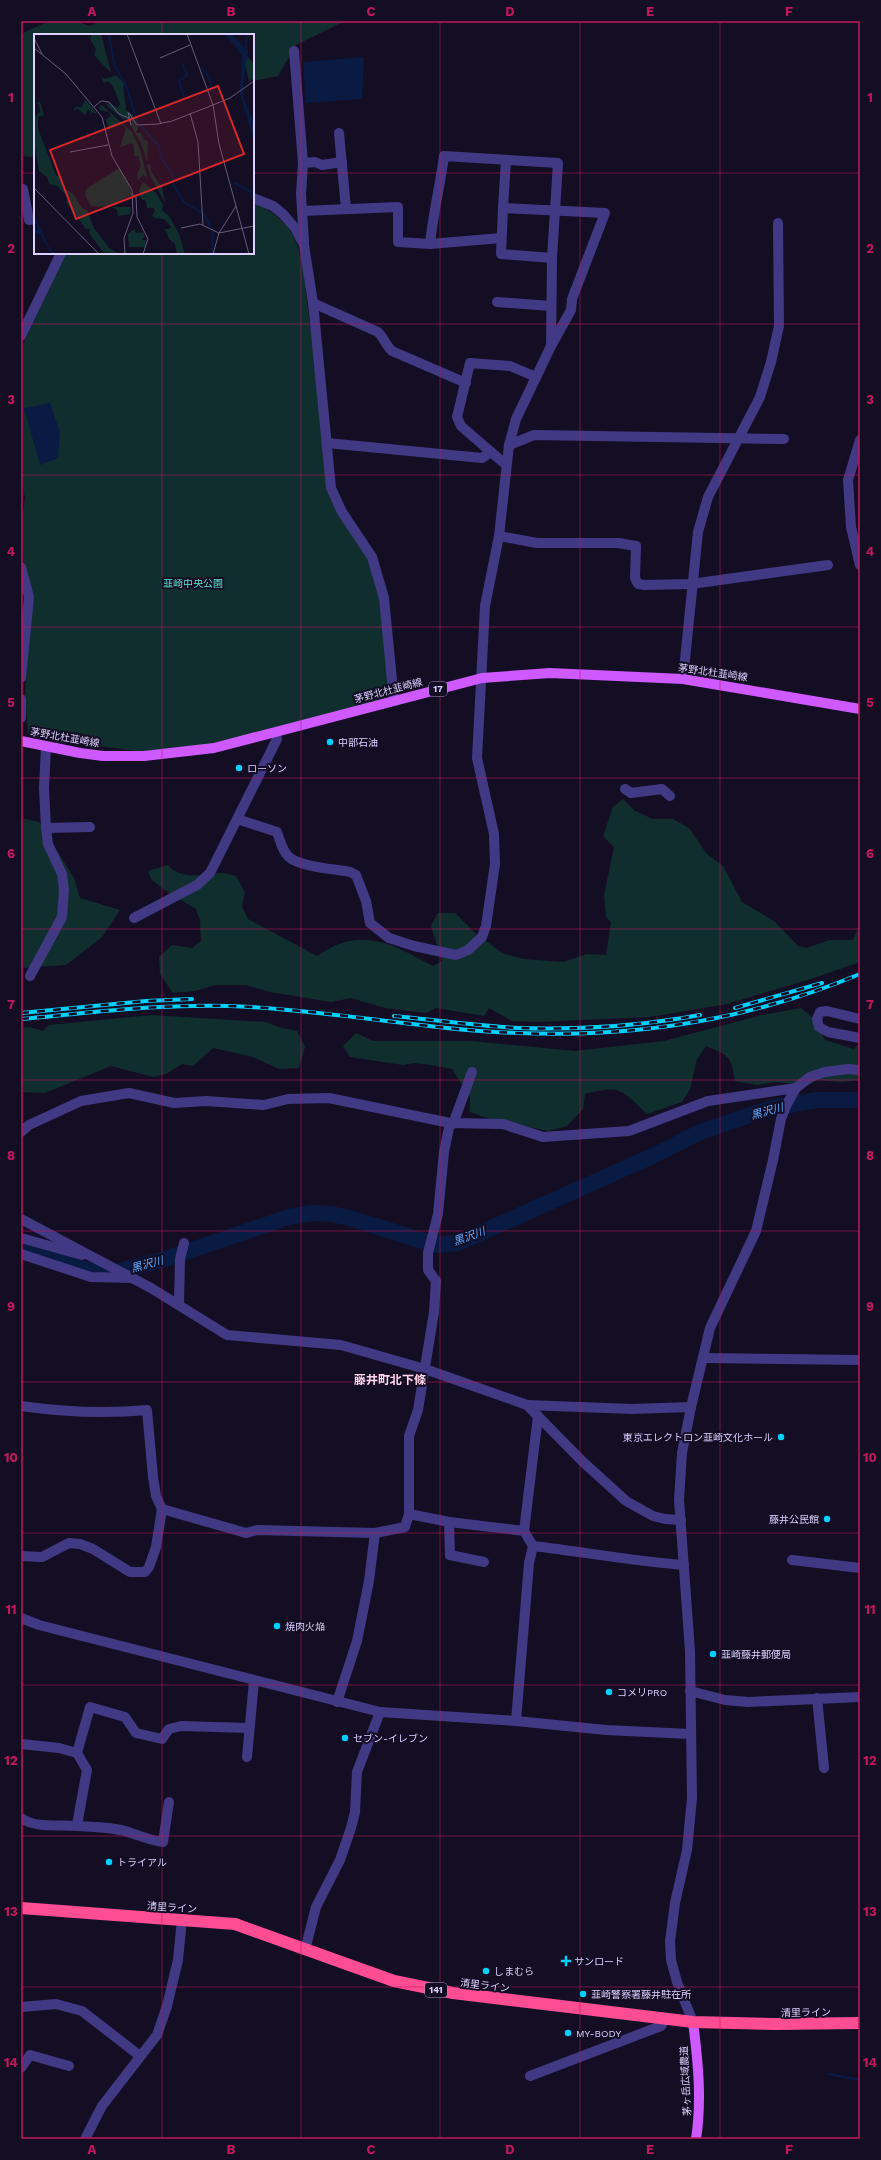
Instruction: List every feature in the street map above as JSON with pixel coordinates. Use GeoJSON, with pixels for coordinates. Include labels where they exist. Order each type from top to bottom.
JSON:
{"type":"FeatureCollection","features":[{"type":"Feature","properties":{"kind":"highway","name":"清里ライン"},"geometry":{"type":"LineString","coordinates":[[21,1908],[235,1924],[394,1981],[453,1994],[693,2022],[775,2024],[860,2023]]}},
{"type":"Feature","properties":{"kind":"main road","name":"茅野北杜韮崎線"},"geometry":{"type":"LineString","coordinates":[[21,741],[46,747],[95,755],[144,756],[214,748],[482,678],[550,673],[683,679],[860,709]]}},
{"type":"Feature","properties":{"kind":"main road","name":"茅ヶ岳広域農道"},"geometry":{"type":"LineString","coordinates":[[693,2022],[698,2081],[699,2117],[696,2139]]}},
{"type":"Feature","properties":{"kind":"street"},"geometry":{"type":"LineString","coordinates":[[294,51],[303,163],[302,211],[304,245],[313,303],[331,488],[342,512],[372,557],[384,598],[394,701]]}},
{"type":"Feature","properties":{"kind":"street"},"geometry":{"type":"LineString","coordinates":[[339,132],[346,209]]}},
{"type":"Feature","properties":{"kind":"street"},"geometry":{"type":"LineString","coordinates":[[430,244],[433,213],[440,187],[444,156],[558,163],[552,258],[551,346]]}},
{"type":"Feature","properties":{"kind":"street"},"geometry":{"type":"LineString","coordinates":[[506,160],[502,208],[501,254],[552,258]]}},
{"type":"Feature","properties":{"kind":"street"},"geometry":{"type":"LineString","coordinates":[[303,163],[315,162],[322,165],[342,162]]}},
{"type":"Feature","properties":{"kind":"street"},"geometry":{"type":"LineString","coordinates":[[21,190],[23,190],[29,220],[34,219]]}},
{"type":"Feature","properties":{"kind":"street"},"geometry":{"type":"LineString","coordinates":[[254,198],[273,206],[283,214],[295,228],[304,245]]}},
{"type":"Feature","properties":{"kind":"street"},"geometry":{"type":"LineString","coordinates":[[302,211],[398,207],[398,242],[430,244],[501,238]]}},
{"type":"Feature","properties":{"kind":"street"},"geometry":{"type":"LineString","coordinates":[[237,820],[277,832],[285,852],[290,858],[299,862],[350,872],[356,875],[366,900],[370,923],[389,938],[414,946],[456,954],[468,950],[482,937],[486,926],[495,864],[494,834],[477,758],[482,678],[484,606],[499,536],[505,464],[516,419],[551,346],[571,310],[572,299],[605,213],[502,208]]}},
{"type":"Feature","properties":{"kind":"street"},"geometry":{"type":"LineString","coordinates":[[683,679],[691,584],[698,532],[708,497],[740,439],[760,397],[771,362],[779,326],[778,224]]}},
{"type":"Feature","properties":{"kind":"street"},"geometry":{"type":"LineString","coordinates":[[21,336],[60,254]]}},
{"type":"Feature","properties":{"kind":"street"},"geometry":{"type":"LineString","coordinates":[[497,302],[551,306]]}},
{"type":"Feature","properties":{"kind":"street"},"geometry":{"type":"LineString","coordinates":[[313,303],[378,332],[385,338],[388,348],[392,351],[466,384]]}},
{"type":"Feature","properties":{"kind":"street"},"geometry":{"type":"LineString","coordinates":[[505,464],[461,426],[457,417],[470,364],[510,366],[536,377]]}},
{"type":"Feature","properties":{"kind":"street"},"geometry":{"type":"LineString","coordinates":[[509,445],[534,435],[784,439]]}},
{"type":"Feature","properties":{"kind":"street"},"geometry":{"type":"LineString","coordinates":[[860,440],[856,465],[848,480],[860,565]]}},
{"type":"Feature","properties":{"kind":"street"},"geometry":{"type":"LineString","coordinates":[[327,443],[482,458],[491,452]]}},
{"type":"Feature","properties":{"kind":"street"},"geometry":{"type":"LineString","coordinates":[[499,536],[537,543],[618,543],[636,546],[635,578],[638,584],[691,584],[828,566]]}},
{"type":"Feature","properties":{"kind":"street"},"geometry":{"type":"LineString","coordinates":[[21,567],[29,597],[21,678]]}},
{"type":"Feature","properties":{"kind":"street"},"geometry":{"type":"LineString","coordinates":[[21,699],[21,718]]}},
{"type":"Feature","properties":{"kind":"street"},"geometry":{"type":"LineString","coordinates":[[134,918],[197,885],[210,873],[277,739],[275,733]]}},
{"type":"Feature","properties":{"kind":"street"},"geometry":{"type":"LineString","coordinates":[[30,976],[62,917],[64,890],[62,874],[48,844],[44,788],[46,747]]}},
{"type":"Feature","properties":{"kind":"street"},"geometry":{"type":"LineString","coordinates":[[625,789],[631,793],[662,789],[670,796]]}},
{"type":"Feature","properties":{"kind":"street"},"geometry":{"type":"LineString","coordinates":[[46,828],[90,827]]}},
{"type":"Feature","properties":{"kind":"street"},"geometry":{"type":"LineString","coordinates":[[860,1019],[827,1011],[820,1012],[817,1019],[819,1027],[828,1032],[860,1038]]}},
{"type":"Feature","properties":{"kind":"street"},"geometry":{"type":"LineString","coordinates":[[693,2022],[677,1982],[671,1960],[670,1941],[672,1921],[690,1829],[692,1798],[690,1650],[679,1500],[682,1453],[691,1407],[710,1328],[756,1231],[784,1112],[790,1098],[796,1088],[810,1077],[825,1072],[848,1069],[860,1070]]}},
{"type":"Feature","properties":{"kind":"street"},"geometry":{"type":"LineString","coordinates":[[162,1509],[195,1520],[246,1533],[257,1530],[375,1533],[405,1527],[409,1514],[409,1436],[418,1410],[434,1312],[436,1281],[428,1270],[428,1253],[438,1214],[444,1152],[452,1123],[472,1072]]}},
{"type":"Feature","properties":{"kind":"street"},"geometry":{"type":"LineString","coordinates":[[21,1132],[29,1126],[81,1101],[129,1093],[174,1103],[206,1101],[264,1105],[288,1099],[330,1098],[452,1123],[503,1124],[543,1137],[629,1131],[708,1101],[796,1088]]}},
{"type":"Feature","properties":{"kind":"street"},"geometry":{"type":"LineString","coordinates":[[21,1219],[111,1266],[179,1304],[227,1335],[341,1345],[425,1369],[526,1405],[632,1409],[691,1407]]}},
{"type":"Feature","properties":{"kind":"street"},"geometry":{"type":"LineString","coordinates":[[21,1238],[77,1255],[92,1256]]}},
{"type":"Feature","properties":{"kind":"street"},"geometry":{"type":"LineString","coordinates":[[179,1304],[180,1259],[183,1245]]}},
{"type":"Feature","properties":{"kind":"street"},"geometry":{"type":"LineString","coordinates":[[21,1254],[91,1277],[131,1277]]}},
{"type":"Feature","properties":{"kind":"street"},"geometry":{"type":"LineString","coordinates":[[703,1358],[860,1360]]}},
{"type":"Feature","properties":{"kind":"street"},"geometry":{"type":"LineString","coordinates":[[526,1405],[582,1462],[626,1501],[653,1516],[665,1519],[681,1520]]}},
{"type":"Feature","properties":{"kind":"street"},"geometry":{"type":"LineString","coordinates":[[21,1406],[107,1413],[147,1410],[152,1477],[156,1496],[162,1509],[156,1547],[149,1567],[145,1572],[130,1572],[92,1549],[80,1544],[69,1543],[42,1557],[21,1556]]}},
{"type":"Feature","properties":{"kind":"street"},"geometry":{"type":"LineString","coordinates":[[538,1416],[524,1531],[534,1546],[596,1554],[623,1560],[684,1565]]}},
{"type":"Feature","properties":{"kind":"street"},"geometry":{"type":"LineString","coordinates":[[409,1514],[449,1522],[488,1525],[524,1531]]}},
{"type":"Feature","properties":{"kind":"street"},"geometry":{"type":"LineString","coordinates":[[449,1522],[450,1555],[484,1562]]}},
{"type":"Feature","properties":{"kind":"street"},"geometry":{"type":"LineString","coordinates":[[336,1702],[357,1641],[369,1581],[375,1533]]}},
{"type":"Feature","properties":{"kind":"street"},"geometry":{"type":"LineString","coordinates":[[516,1720],[529,1563],[534,1546]]}},
{"type":"Feature","properties":{"kind":"street"},"geometry":{"type":"LineString","coordinates":[[792,1560],[860,1568]]}},
{"type":"Feature","properties":{"kind":"street"},"geometry":{"type":"LineString","coordinates":[[21,1618],[254,1681],[380,1712],[516,1720],[606,1730],[690,1734]]}},
{"type":"Feature","properties":{"kind":"street"},"geometry":{"type":"LineString","coordinates":[[246,1756],[254,1681]]}},
{"type":"Feature","properties":{"kind":"street"},"geometry":{"type":"LineString","coordinates":[[690,1691],[725,1700],[748,1702],[860,1697]]}},
{"type":"Feature","properties":{"kind":"street"},"geometry":{"type":"LineString","coordinates":[[817,1698],[824,1768]]}},
{"type":"Feature","properties":{"kind":"street"},"geometry":{"type":"LineString","coordinates":[[77,1753],[90,1707],[125,1717],[136,1733],[162,1739],[168,1729],[181,1726],[249,1728]]}},
{"type":"Feature","properties":{"kind":"street"},"geometry":{"type":"LineString","coordinates":[[305,1950],[316,1907],[340,1860],[351,1828],[355,1812],[357,1772],[380,1712]]}},
{"type":"Feature","properties":{"kind":"street"},"geometry":{"type":"LineString","coordinates":[[21,1744],[59,1748],[77,1753],[87,1770],[77,1826]]}},
{"type":"Feature","properties":{"kind":"street"},"geometry":{"type":"LineString","coordinates":[[21,1818],[30,1824],[115,1829],[130,1832],[145,1839],[164,1842],[169,1802]]}},
{"type":"Feature","properties":{"kind":"street"},"geometry":{"type":"LineString","coordinates":[[85,2139],[102,2106],[157,2035],[162,2022],[178,1960],[182,1919]]}},
{"type":"Feature","properties":{"kind":"street"},"geometry":{"type":"LineString","coordinates":[[21,2007],[56,2004],[82,2011],[140,2056]]}},
{"type":"Feature","properties":{"kind":"street"},"geometry":{"type":"LineString","coordinates":[[530,2076],[661,2026],[665,2019]]}},
{"type":"Feature","properties":{"kind":"street"},"geometry":{"type":"LineString","coordinates":[[21,2068],[30,2055],[69,2066]]}},
{"type":"Feature","properties":{"kind":"green space"},"geometry":{"type":"Polygon","coordinates":[[[49,21],[75,21],[90,26],[100,21],[275,21],[278,23],[280,21],[345,21],[296,45],[278,76],[254,81],[254,34],[34,34],[34,157],[21,156],[21,34],[49,21]]]}},
{"type":"Feature","properties":{"kind":"green space","name":"韮崎中央公園"},"geometry":{"type":"Polygon","coordinates":[[[254,203],[270,211],[280,219],[288,228],[296,242],[303,268],[326,479],[330,497],[367,558],[378,591],[390,698],[218,745],[145,752],[52,740],[28,733],[25,692],[33,593],[23,561],[21,526],[25,498],[21,479],[21,349],[66,254],[254,254],[254,203]]]}},
{"type":"Feature","properties":{"kind":"green space"},"geometry":{"type":"Polygon","coordinates":[[[623,799],[635,811],[653,819],[673,819],[689,828],[707,854],[723,866],[742,902],[774,921],[798,946],[807,948],[829,940],[853,940],[860,923],[860,962],[811,979],[727,1004],[650,1017],[537,1022],[512,1021],[489,1008],[484,1016],[436,1008],[426,1013],[385,1008],[351,998],[331,1002],[270,992],[246,985],[215,985],[195,991],[173,993],[160,974],[159,957],[172,945],[192,948],[201,941],[200,920],[196,909],[163,889],[151,879],[148,871],[168,865],[174,870],[186,875],[221,873],[236,876],[245,893],[242,906],[248,919],[317,956],[339,944],[354,940],[378,941],[400,949],[433,966],[442,961],[431,926],[438,913],[455,913],[474,932],[502,953],[524,959],[563,962],[587,954],[606,955],[611,922],[606,917],[604,895],[614,847],[603,836],[613,807],[623,799]]]}},
{"type":"Feature","properties":{"kind":"green space"},"geometry":{"type":"Polygon","coordinates":[[[21,818],[39,822],[74,878],[80,898],[120,910],[102,937],[66,965],[21,968],[21,818]]]}},
{"type":"Feature","properties":{"kind":"green space"},"geometry":{"type":"Polygon","coordinates":[[[801,1008],[813,1018],[825,1040],[854,1049],[860,1042],[860,1080],[841,1082],[817,1080],[809,1085],[776,1082],[757,1085],[735,1081],[732,1066],[728,1058],[720,1052],[706,1046],[697,1059],[690,1089],[682,1102],[647,1114],[625,1094],[619,1091],[597,1091],[585,1094],[583,1109],[567,1126],[548,1131],[487,1118],[470,1112],[470,1097],[452,1069],[414,1063],[403,1065],[350,1057],[343,1046],[356,1033],[373,1041],[471,1041],[575,1051],[664,1041],[762,1015],[801,1008]]]}},
{"type":"Feature","properties":{"kind":"green space"},"geometry":{"type":"Polygon","coordinates":[[[151,1015],[266,1022],[278,1027],[297,1031],[305,1047],[299,1068],[279,1069],[253,1057],[213,1048],[193,1066],[182,1064],[166,1074],[153,1077],[111,1066],[45,1093],[21,1092],[21,1028],[30,1027],[43,1031],[49,1025],[151,1015]]]}},
{"type":"Feature","properties":{"kind":"water"},"geometry":{"type":"Polygon","coordinates":[[[364,57],[362,99],[306,103],[303,62],[364,57]]]}},
{"type":"Feature","properties":{"kind":"water"},"geometry":{"type":"Polygon","coordinates":[[[50,403],[60,432],[58,458],[40,465],[24,408],[50,403]]]}},
{"type":"Feature","properties":{"kind":"waterway","name":"黒沢川"},"geometry":{"type":"LineString","coordinates":[[21,1249],[72,1266],[107,1274],[159,1261],[289,1217],[312,1213],[332,1214],[353,1219],[436,1245],[458,1243],[657,1154],[700,1132],[771,1108],[817,1100],[860,1100]]}},
{"type":"Feature","properties":{"kind":"waterway"},"geometry":{"type":"LineString","coordinates":[[829,2074],[860,2080]]}},
{"type":"Feature","properties":{"kind":"railway"},"geometry":{"type":"LineString","coordinates":[[21,1019],[136,1008],[222,1006],[284,1009],[418,1025],[485,1031],[562,1034],[606,1032],[649,1028],[735,1014],[819,990],[860,974]]}},
{"type":"Feature","properties":{"kind":"railway"},"geometry":{"type":"LineString","coordinates":[[735,1008],[822,983]]}},
{"type":"Feature","properties":{"kind":"railway"},"geometry":{"type":"LineString","coordinates":[[21,1013],[146,1001],[192,999]]}},
{"type":"Feature","properties":{"kind":"railway"},"geometry":{"type":"LineString","coordinates":[[394,1016],[518,1028],[587,1028],[655,1022],[700,1015]]}},
{"type":"Feature","properties":{"kind":"place","name":"中部石油"},"geometry":{"type":"Point","coordinates":[330,742]}},
{"type":"Feature","properties":{"kind":"place","name":"ローソン"},"geometry":{"type":"Point","coordinates":[239,768]}},
{"type":"Feature","properties":{"kind":"place","name":"東京エレクトロン韮崎文化ホール"},"geometry":{"type":"Point","coordinates":[781,1437]}},
{"type":"Feature","properties":{"kind":"place","name":"藤井公民館"},"geometry":{"type":"Point","coordinates":[827,1519]}},
{"type":"Feature","properties":{"kind":"place","name":"焼肉火焔"},"geometry":{"type":"Point","coordinates":[277,1626]}},
{"type":"Feature","properties":{"kind":"place","name":"韮崎藤井郵便局"},"geometry":{"type":"Point","coordinates":[713,1654]}},
{"type":"Feature","properties":{"kind":"place","name":"コメリPRO"},"geometry":{"type":"Point","coordinates":[609,1692]}},
{"type":"Feature","properties":{"kind":"place","name":"セブン-イレブン"},"geometry":{"type":"Point","coordinates":[345,1738]}},
{"type":"Feature","properties":{"kind":"place","name":"トライアル"},"geometry":{"type":"Point","coordinates":[109,1862]}},
{"type":"Feature","properties":{"kind":"place","name":"サンロード"},"geometry":{"type":"Point","coordinates":[566,1961]}},
{"type":"Feature","properties":{"kind":"place","name":"しまむら"},"geometry":{"type":"Point","coordinates":[486,1971]}},
{"type":"Feature","properties":{"kind":"place","name":"韮崎警察署藤井駐在所"},"geometry":{"type":"Point","coordinates":[583,1994]}},
{"type":"Feature","properties":{"kind":"place","name":"MY-BODY"},"geometry":{"type":"Point","coordinates":[568,2033]}},
{"type":"Feature","properties":{"kind":"district","name":"藤井町北下條"},"geometry":{"type":"Point","coordinates":[390,1380]}}]}
